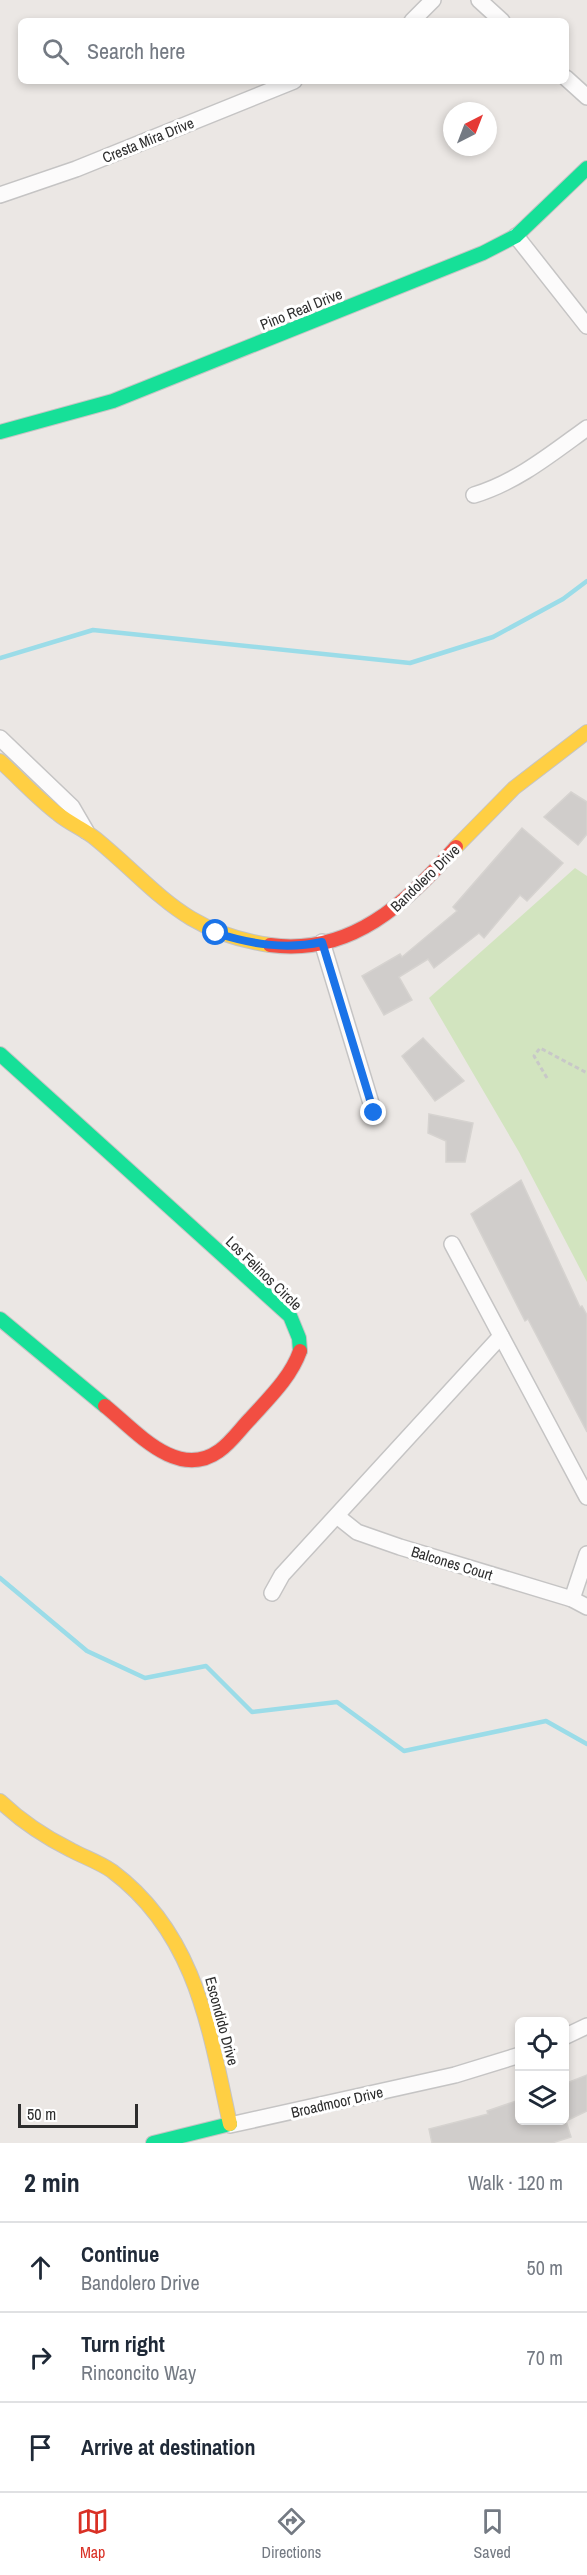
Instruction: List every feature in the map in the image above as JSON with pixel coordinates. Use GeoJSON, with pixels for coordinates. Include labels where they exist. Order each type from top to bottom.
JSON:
{"type":"FeatureCollection","features":[{"type":"Feature","properties":{"kind":"street"},"geometry":{"type":"LineString","coordinates":[[415,18],[434,0]]}},
{"type":"Feature","properties":{"kind":"street"},"geometry":{"type":"LineString","coordinates":[[479,0],[499,18]]}},
{"type":"Feature","properties":{"kind":"street"},"geometry":{"type":"LineString","coordinates":[[569,81],[587,98]]}},
{"type":"Feature","properties":{"kind":"street","name":"Cresta Mira Drive"},"geometry":{"type":"LineString","coordinates":[[0,195],[76,169],[287,84]]}},
{"type":"Feature","properties":{"kind":"street","name":"Pino Real Drive"},"geometry":{"type":"LineString","coordinates":[[0,432],[113,401],[462,262],[516,236],[587,168]]}},
{"type":"Feature","properties":{"kind":"street"},"geometry":{"type":"LineString","coordinates":[[516,236],[587,326]]}},
{"type":"Feature","properties":{"kind":"street"},"geometry":{"type":"LineString","coordinates":[[474,495],[494,489],[519,477],[587,428]]}},
{"type":"Feature","properties":{"kind":"street","name":"Bandolero Drive"},"geometry":{"type":"LineString","coordinates":[[0,761],[63,819],[86,831],[166,903],[191,920],[216,933],[238,940],[281,946],[322,942],[359,930],[390,912],[422,884],[491,809],[520,783],[587,732]]}},
{"type":"Feature","properties":{"kind":"street","name":"Bandolero Drive"},"geometry":{"type":"LineString","coordinates":[[0,738],[72,807],[86,831]]}},
{"type":"Feature","properties":{"kind":"street"},"geometry":{"type":"LineString","coordinates":[[322,942],[374,1113]]}},
{"type":"Feature","properties":{"kind":"street","name":"Los Felinos Circle"},"geometry":{"type":"LineString","coordinates":[[0,1054],[290,1316],[297,1330],[300,1348],[299,1355],[289,1372],[221,1450],[210,1458],[192,1462],[176,1460],[160,1451],[0,1319]]}},
{"type":"Feature","properties":{"kind":"street"},"geometry":{"type":"LineString","coordinates":[[452,1244],[587,1497]]}},
{"type":"Feature","properties":{"kind":"street"},"geometry":{"type":"LineString","coordinates":[[272,1593],[282,1575],[501,1336]]}},
{"type":"Feature","properties":{"kind":"street","name":"Balcones Court"},"geometry":{"type":"LineString","coordinates":[[337,1516],[357,1532],[572,1599],[587,1607]]}},
{"type":"Feature","properties":{"kind":"street"},"geometry":{"type":"LineString","coordinates":[[572,1599],[587,1554]]}},
{"type":"Feature","properties":{"kind":"street","name":"Escondido Drive"},"geometry":{"type":"LineString","coordinates":[[0,1801],[35,1829],[111,1870],[151,1905],[174,1936],[188,1962],[201,1999],[230,2125]]}},
{"type":"Feature","properties":{"kind":"street"},"geometry":{"type":"LineString","coordinates":[[569,2035],[587,2026]]}},
{"type":"Feature","properties":{"kind":"street","name":"Broadmoor Drive"},"geometry":{"type":"LineString","coordinates":[[153,2143],[455,2075],[515,2056]]}},
{"type":"Feature","properties":{"kind":"path"},"geometry":{"type":"LineString","coordinates":[[547,1078],[534,1056],[540,1048],[587,1073]]}},
{"type":"Feature","properties":{"kind":"green space"},"geometry":{"type":"Polygon","coordinates":[[[575,868],[587,876],[587,1282],[519,1152],[429,998],[575,868]]]}},
{"type":"Feature","properties":{"kind":"building"},"geometry":{"type":"Polygon","coordinates":[[[571,792],[587,802],[587,834],[578,845],[544,817],[571,792]]]}},
{"type":"Feature","properties":{"kind":"building"},"geometry":{"type":"Polygon","coordinates":[[[522,828],[563,863],[527,901],[520,895],[484,938],[479,933],[434,968],[428,959],[399,977],[412,1000],[384,1015],[362,976],[400,954],[402,957],[457,911],[453,907],[522,828]]]}},
{"type":"Feature","properties":{"kind":"building"},"geometry":{"type":"Polygon","coordinates":[[[423,1038],[464,1081],[435,1101],[402,1056],[423,1038]]]}},
{"type":"Feature","properties":{"kind":"building"},"geometry":{"type":"Polygon","coordinates":[[[429,1114],[473,1123],[465,1162],[446,1162],[446,1141],[428,1133],[429,1114]]]}},
{"type":"Feature","properties":{"kind":"building"},"geometry":{"type":"Polygon","coordinates":[[[521,1180],[580,1307],[582,1306],[587,1315],[587,1432],[528,1319],[525,1321],[471,1214],[521,1180]]]}},
{"type":"Feature","properties":{"kind":"building"},"geometry":{"type":"Polygon","coordinates":[[[587,2075],[587,2111],[569,2120],[569,2082],[587,2075]]]}},
{"type":"Feature","properties":{"kind":"building"},"geometry":{"type":"Polygon","coordinates":[[[515,2101],[515,2125],[567,2125],[571,2137],[552,2143],[432,2143],[429,2129],[488,2114],[487,2111],[515,2101]]]}},
{"type":"Feature","properties":{"kind":"waterway"},"geometry":{"type":"LineString","coordinates":[[0,658],[93,630],[410,663],[493,637],[563,599],[587,581]]}},
{"type":"Feature","properties":{"kind":"waterway"},"geometry":{"type":"LineString","coordinates":[[0,1578],[87,1651],[145,1678],[206,1666],[252,1712],[337,1702],[404,1751],[546,1721],[587,1744]]}},
{"type":"Feature","properties":{"kind":"traffic: fast"},"geometry":{"type":"LineString","coordinates":[[0,432],[113,401],[483,253],[516,236],[587,168]]}},
{"type":"Feature","properties":{"kind":"traffic: fast"},"geometry":{"type":"LineString","coordinates":[[0,1054],[290,1316],[299,1338],[300,1351]]}},
{"type":"Feature","properties":{"kind":"traffic: fast"},"geometry":{"type":"LineString","coordinates":[[0,1319],[105,1406]]}},
{"type":"Feature","properties":{"kind":"traffic: fast"},"geometry":{"type":"LineString","coordinates":[[153,2143],[230,2124]]}},
{"type":"Feature","properties":{"kind":"traffic: slow"},"geometry":{"type":"LineString","coordinates":[[456,847],[514,788],[587,732]]}},
{"type":"Feature","properties":{"kind":"traffic: slow"},"geometry":{"type":"LineString","coordinates":[[0,761],[50,808],[96,839],[174,907],[215,930],[240,939],[270,945]]}},
{"type":"Feature","properties":{"kind":"traffic: slow"},"geometry":{"type":"LineString","coordinates":[[0,1801],[43,1834],[112,1871],[140,1896],[163,1924],[181,1953],[195,1985],[215,2053],[230,2124]]}},
{"type":"Feature","properties":{"kind":"traffic: jam"},"geometry":{"type":"LineString","coordinates":[[270,945],[299,946],[326,942],[351,934],[397,906],[456,847]]}},
{"type":"Feature","properties":{"kind":"traffic: jam"},"geometry":{"type":"LineString","coordinates":[[105,1406],[158,1449],[188,1460],[203,1459],[228,1444],[265,1403],[285,1378],[300,1351]]}},
{"type":"Feature","properties":{"kind":"route"},"geometry":{"type":"LineString","coordinates":[[216,933],[238,940],[281,946],[322,942],[374,1113]]}}]}
